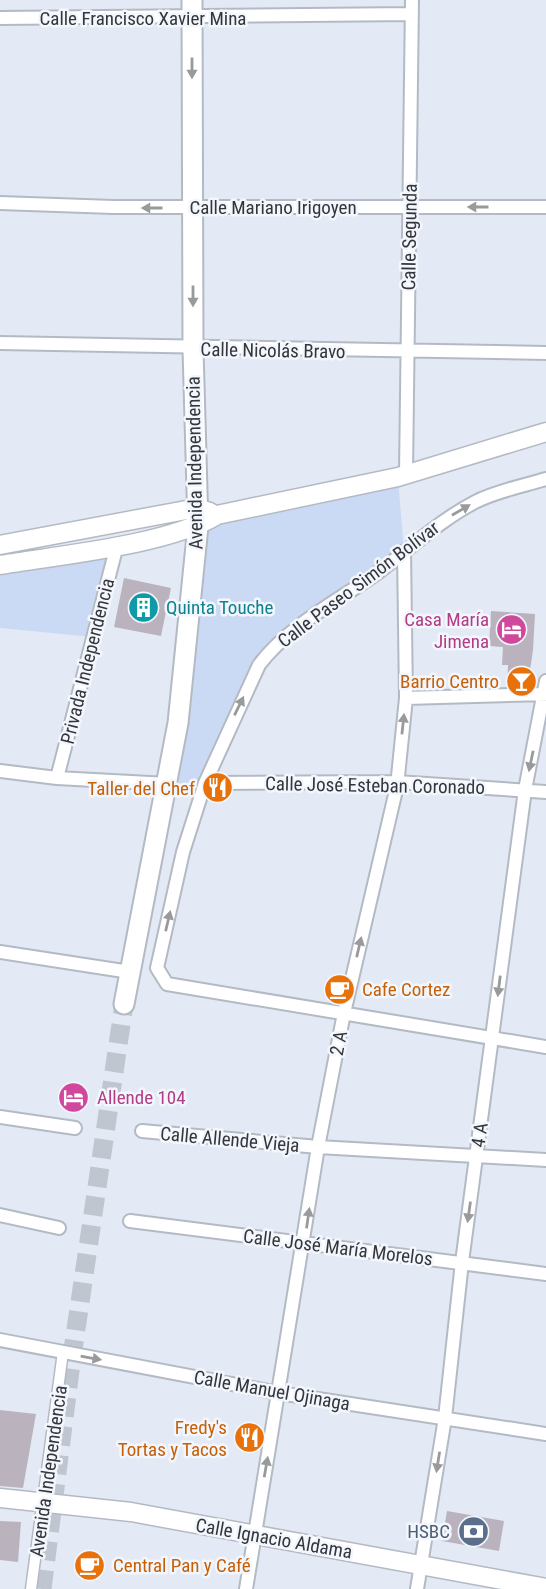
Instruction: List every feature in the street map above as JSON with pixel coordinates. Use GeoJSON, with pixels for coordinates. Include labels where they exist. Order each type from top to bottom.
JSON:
{"type":"FeatureCollection","features":[{"type":"Feature","properties":{"kind":"main road","name":"Avenida Independencia"},"geometry":{"type":"LineString","coordinates":[[124,1004],[178,723],[197,517],[193,349],[192,9]]}},
{"type":"Feature","properties":{"kind":"main road"},"geometry":{"type":"LineString","coordinates":[[0,545],[217,515],[406,474],[546,432]]}},
{"type":"Feature","properties":{"kind":"main road"},"geometry":{"type":"LineString","coordinates":[[0,565],[117,545],[197,517]]}},
{"type":"Feature","properties":{"kind":"main road","name":"Calle Ignacio Aldama"},"geometry":{"type":"LineString","coordinates":[[0,1498],[45,1501],[255,1534],[546,1588]]}},
{"type":"Feature","properties":{"kind":"street","name":"Calle Segunda"},"geometry":{"type":"LineString","coordinates":[[406,474],[412,0]]}},
{"type":"Feature","properties":{"kind":"street","name":"Calle Francisco Xavier Mina"},"geometry":{"type":"LineString","coordinates":[[0,18],[192,9],[412,14]]}},
{"type":"Feature","properties":{"kind":"street","name":"Calle Mariano Irigoyen"},"geometry":{"type":"LineString","coordinates":[[0,202],[193,208],[546,207]]}},
{"type":"Feature","properties":{"kind":"street","name":"Calle Nicolás Bravo"},"geometry":{"type":"LineString","coordinates":[[0,344],[546,354]]}},
{"type":"Feature","properties":{"kind":"street","name":"Calle Paseo Simón Bolívar"},"geometry":{"type":"LineString","coordinates":[[344,1013],[167,984],[157,968],[183,852],[205,783],[249,684],[268,653],[286,636],[437,524],[478,500],[546,479]]}},
{"type":"Feature","properties":{"kind":"street","name":"Privada Independencia"},"geometry":{"type":"LineString","coordinates":[[57,778],[117,545]]}},
{"type":"Feature","properties":{"kind":"street","name":"2 A"},"geometry":{"type":"LineString","coordinates":[[246,1589],[318,1147],[344,1013],[397,782],[405,698],[404,551]]}},
{"type":"Feature","properties":{"kind":"street"},"geometry":{"type":"LineString","coordinates":[[405,698],[545,690]]}},
{"type":"Feature","properties":{"kind":"street","name":"4 A"},"geometry":{"type":"LineString","coordinates":[[417,1589],[445,1418],[462,1262],[525,790],[545,690]]}},
{"type":"Feature","properties":{"kind":"street"},"geometry":{"type":"LineString","coordinates":[[0,771],[57,778],[168,784]]}},
{"type":"Feature","properties":{"kind":"street","name":"Calle José Esteban Coronado"},"geometry":{"type":"LineString","coordinates":[[205,783],[397,782],[546,792]]}},
{"type":"Feature","properties":{"kind":"street"},"geometry":{"type":"LineString","coordinates":[[0,953],[130,972]]}},
{"type":"Feature","properties":{"kind":"street"},"geometry":{"type":"LineString","coordinates":[[344,1013],[546,1047]]}},
{"type":"Feature","properties":{"kind":"street"},"geometry":{"type":"LineString","coordinates":[[0,1117],[75,1128]]}},
{"type":"Feature","properties":{"kind":"street","name":"Calle Allende Vieja"},"geometry":{"type":"LineString","coordinates":[[142,1131],[318,1147],[546,1160]]}},
{"type":"Feature","properties":{"kind":"street"},"geometry":{"type":"LineString","coordinates":[[0,1214],[59,1228]]}},
{"type":"Feature","properties":{"kind":"street","name":"Calle José María Morelos"},"geometry":{"type":"LineString","coordinates":[[130,1221],[546,1274]]}},
{"type":"Feature","properties":{"kind":"street","name":"Calle Manuel Ojinaga"},"geometry":{"type":"LineString","coordinates":[[0,1340],[279,1393],[546,1434]]}},
{"type":"Feature","properties":{"kind":"street","name":"Avenida Independencia"},"geometry":{"type":"LineString","coordinates":[[31,1589],[63,1352]]}},
{"type":"Feature","properties":{"kind":"shaded area"},"geometry":{"type":"Polygon","coordinates":[[[398,477],[404,551],[270,651],[205,783],[168,784],[198,526],[398,477]]]}},
{"type":"Feature","properties":{"kind":"shaded area"},"geometry":{"type":"Polygon","coordinates":[[[117,545],[93,637],[0,628],[0,565],[117,545]]]}},
{"type":"Feature","properties":{"kind":"building","name":"Quinta Touche"},"geometry":{"type":"Polygon","coordinates":[[[124,578],[171,588],[161,636],[114,627],[124,578]]]}},
{"type":"Feature","properties":{"kind":"building","name":"Casa María Jimena"},"geometry":{"type":"Polygon","coordinates":[[[491,611],[535,614],[533,650],[528,684],[525,686],[507,686],[508,665],[502,665],[503,647],[489,646],[491,611]]]}},
{"type":"Feature","properties":{"kind":"building"},"geometry":{"type":"Polygon","coordinates":[[[0,1410],[36,1414],[23,1488],[0,1486],[0,1410]]]}},
{"type":"Feature","properties":{"kind":"building","name":"HSBC"},"geometry":{"type":"Polygon","coordinates":[[[447,1511],[504,1521],[499,1551],[442,1541],[447,1511]]]}},
{"type":"Feature","properties":{"kind":"building"},"geometry":{"type":"Polygon","coordinates":[[[0,1521],[21,1522],[18,1562],[0,1560],[0,1521]]]}},
{"type":"Feature","properties":{"kind":"tunnel"},"geometry":{"type":"LineString","coordinates":[[42,1589],[71,1363],[124,1004]]}},
{"type":"Feature","properties":{"kind":"place","name":"Quinta Touche"},"geometry":{"type":"Point","coordinates":[143,607]}},
{"type":"Feature","properties":{"kind":"place","name":"Casa María Jimena"},"geometry":{"type":"Point","coordinates":[512,630]}},
{"type":"Feature","properties":{"kind":"place","name":"Barrio Centro"},"geometry":{"type":"Point","coordinates":[522,681]}},
{"type":"Feature","properties":{"kind":"place","name":"Taller del Chef"},"geometry":{"type":"Point","coordinates":[218,788]}},
{"type":"Feature","properties":{"kind":"place","name":"Cafe Cortez"},"geometry":{"type":"Point","coordinates":[339,989]}},
{"type":"Feature","properties":{"kind":"place","name":"Allende 104"},"geometry":{"type":"Point","coordinates":[74,1097]}},
{"type":"Feature","properties":{"kind":"place","name":"Fredy's Tortas y Tacos"},"geometry":{"type":"Point","coordinates":[250,1438]}},
{"type":"Feature","properties":{"kind":"place","name":"HSBC"},"geometry":{"type":"Point","coordinates":[473,1531]}},
{"type":"Feature","properties":{"kind":"place","name":"Central Pan y Café"},"geometry":{"type":"Point","coordinates":[90,1565]}}]}
